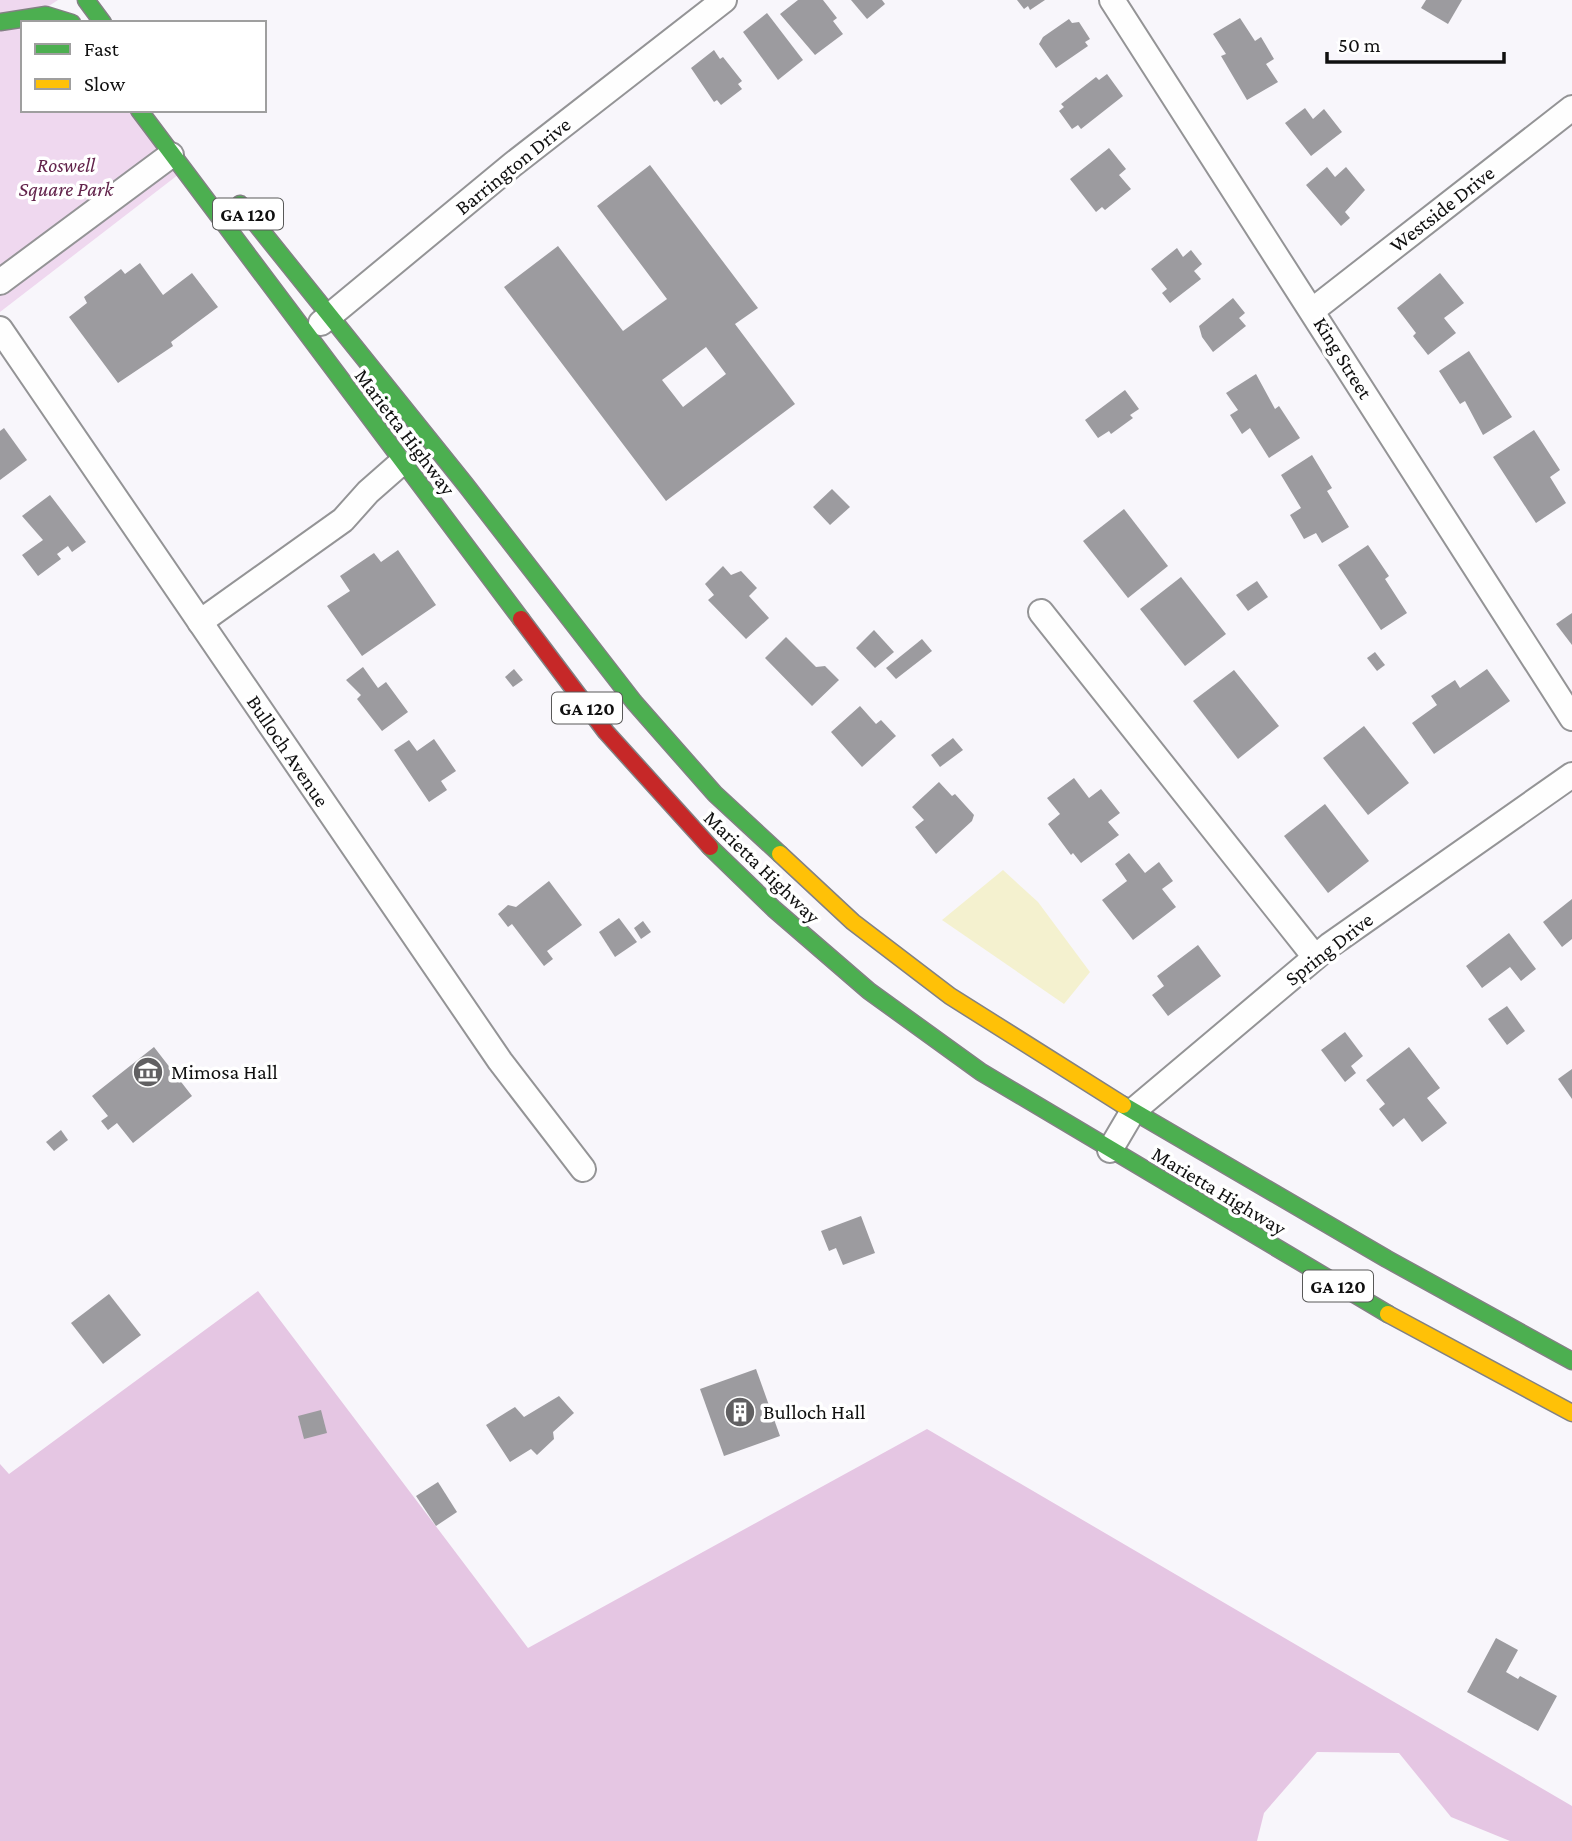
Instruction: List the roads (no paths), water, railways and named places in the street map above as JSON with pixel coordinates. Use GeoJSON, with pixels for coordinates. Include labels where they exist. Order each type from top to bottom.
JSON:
{"type":"FeatureCollection","features":[{"type":"Feature","properties":{"kind":"highway"},"geometry":{"type":"LineString","coordinates":[[60,0],[74,21]]}},
{"type":"Feature","properties":{"kind":"highway"},"geometry":{"type":"LineString","coordinates":[[86,0],[102,21]]}},
{"type":"Feature","properties":{"kind":"highway"},"geometry":{"type":"LineString","coordinates":[[107,0],[114,21]]}},
{"type":"Feature","properties":{"kind":"highway"},"geometry":{"type":"LineString","coordinates":[[0,22],[46,14],[69,21]]}},
{"type":"Feature","properties":{"kind":"highway","name":"Marietta Highway"},"geometry":{"type":"LineString","coordinates":[[140,112],[401,463],[606,732],[646,780],[735,873],[818,948],[922,1031],[981,1072],[1354,1295],[1572,1413]]}},
{"type":"Feature","properties":{"kind":"highway","name":"Marietta Highway"},"geometry":{"type":"LineString","coordinates":[[233,196],[465,484],[634,702],[750,829],[898,958],[1009,1035],[1133,1111],[1387,1259],[1572,1361]]}},
{"type":"Feature","properties":{"kind":"street","name":"Barrington Drive"},"geometry":{"type":"LineString","coordinates":[[306,336],[512,165],[724,0]]}},
{"type":"Feature","properties":{"kind":"street","name":"King Street"},"geometry":{"type":"LineString","coordinates":[[1112,0],[1572,718]]}},
{"type":"Feature","properties":{"kind":"street","name":"Westside Drive"},"geometry":{"type":"LineString","coordinates":[[1313,310],[1572,108]]}},
{"type":"Feature","properties":{"kind":"street"},"geometry":{"type":"LineString","coordinates":[[0,282],[171,155]]}},
{"type":"Feature","properties":{"kind":"street","name":"Bulloch Avenue"},"geometry":{"type":"LineString","coordinates":[[0,329],[500,1061],[583,1169]]}},
{"type":"Feature","properties":{"kind":"street"},"geometry":{"type":"LineString","coordinates":[[200,622],[343,520],[368,492],[401,463]]}},
{"type":"Feature","properties":{"kind":"street"},"geometry":{"type":"LineString","coordinates":[[1041,611],[1315,957]]}},
{"type":"Feature","properties":{"kind":"street","name":"Spring Drive"},"geometry":{"type":"LineString","coordinates":[[1110,1150],[1133,1111],[1315,957],[1572,775]]}},
{"type":"Feature","properties":{"kind":"place","name":"Mimosa Hall"},"geometry":{"type":"Point","coordinates":[148,1072]}},
{"type":"Feature","properties":{"kind":"place","name":"Bulloch Hall"},"geometry":{"type":"Point","coordinates":[740,1412]}},
{"type":"Feature","properties":{"kind":"park label","name":"Roswell Square Park"},"geometry":{"type":"Point","coordinates":[66,177]}}]}
